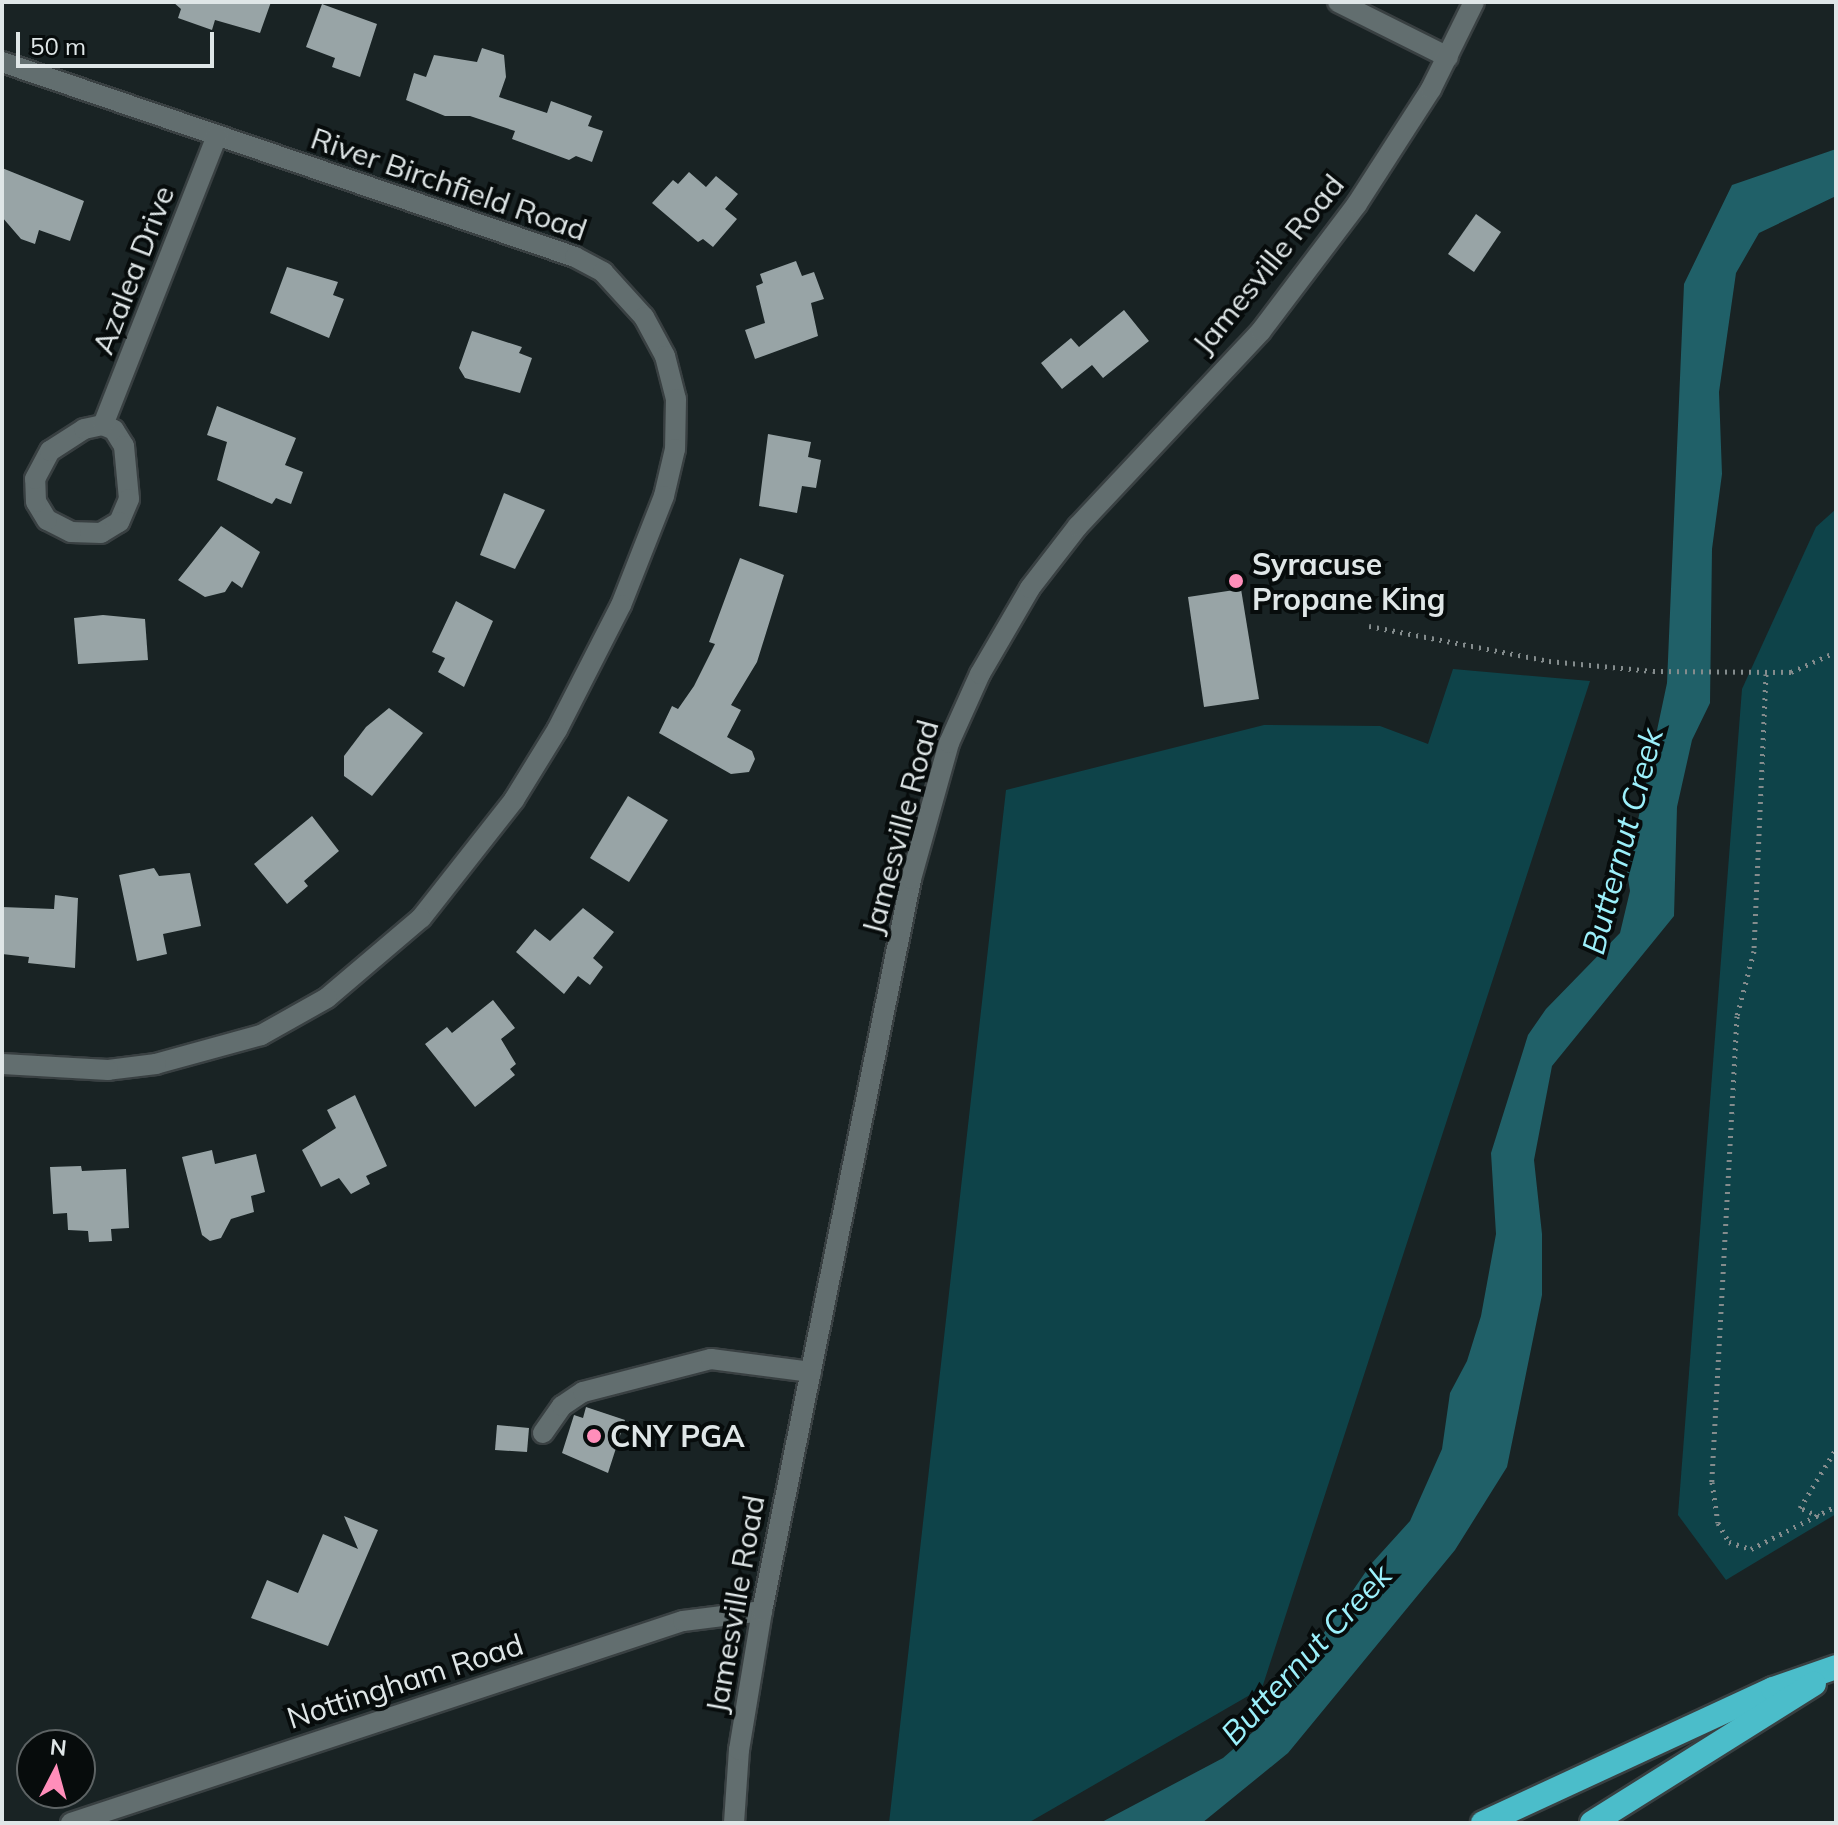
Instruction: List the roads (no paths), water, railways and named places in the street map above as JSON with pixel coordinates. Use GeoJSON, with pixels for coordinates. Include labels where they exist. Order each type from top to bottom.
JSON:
{"type":"FeatureCollection","features":[{"type":"Feature","properties":{"kind":"highway"},"geometry":{"type":"LineString","coordinates":[[1483,1823],[1773,1689],[1836,1669]]}},
{"type":"Feature","properties":{"kind":"highway"},"geometry":{"type":"LineString","coordinates":[[1592,1823],[1836,1669]]}},
{"type":"Feature","properties":{"kind":"street"},"geometry":{"type":"LineString","coordinates":[[1338,2],[1448,57]]}},
{"type":"Feature","properties":{"kind":"street","name":"Jamesville Road"},"geometry":{"type":"LineString","coordinates":[[734,1823],[739,1750],[762,1611],[911,879],[949,743],[980,674],[1030,588],[1078,526],[1261,331],[1338,229],[1448,57],[1474,2]]}},
{"type":"Feature","properties":{"kind":"street","name":"River Birchfield Road"},"geometry":{"type":"LineString","coordinates":[[2,62],[575,257],[603,272],[644,317],[665,356],[676,399],[675,449],[664,496],[621,605],[557,730],[514,800],[421,918],[369,967],[327,998],[261,1035],[156,1064],[108,1070],[2,1064]]}},
{"type":"Feature","properties":{"kind":"street","name":"Azalea Drive"},"geometry":{"type":"LineString","coordinates":[[103,425],[217,136]]}},
{"type":"Feature","properties":{"kind":"street"},"geometry":{"type":"LineString","coordinates":[[103,425],[114,430],[124,446],[129,499],[119,522],[101,533],[71,532],[47,520],[36,502],[35,479],[50,451],[84,429],[103,425]]}},
{"type":"Feature","properties":{"kind":"street"},"geometry":{"type":"LineString","coordinates":[[543,1433],[562,1406],[583,1392],[711,1359],[811,1372]]}},
{"type":"Feature","properties":{"kind":"street","name":"Nottingham Road"},"geometry":{"type":"LineString","coordinates":[[71,1823],[683,1621],[762,1611]]}},
{"type":"Feature","properties":{"kind":"place","name":"Syracuse Propane King"},"geometry":{"type":"Point","coordinates":[1236,581]}},
{"type":"Feature","properties":{"kind":"place","name":"CNY PGA"},"geometry":{"type":"Point","coordinates":[594,1436]}},
{"type":"Feature","properties":{"kind":"water label","name":"Butternut Creek"},"geometry":{"type":"Point","coordinates":[1622,841]}},
{"type":"Feature","properties":{"kind":"water label","name":"Butternut Creek"},"geometry":{"type":"Point","coordinates":[1306,1654]}}]}
